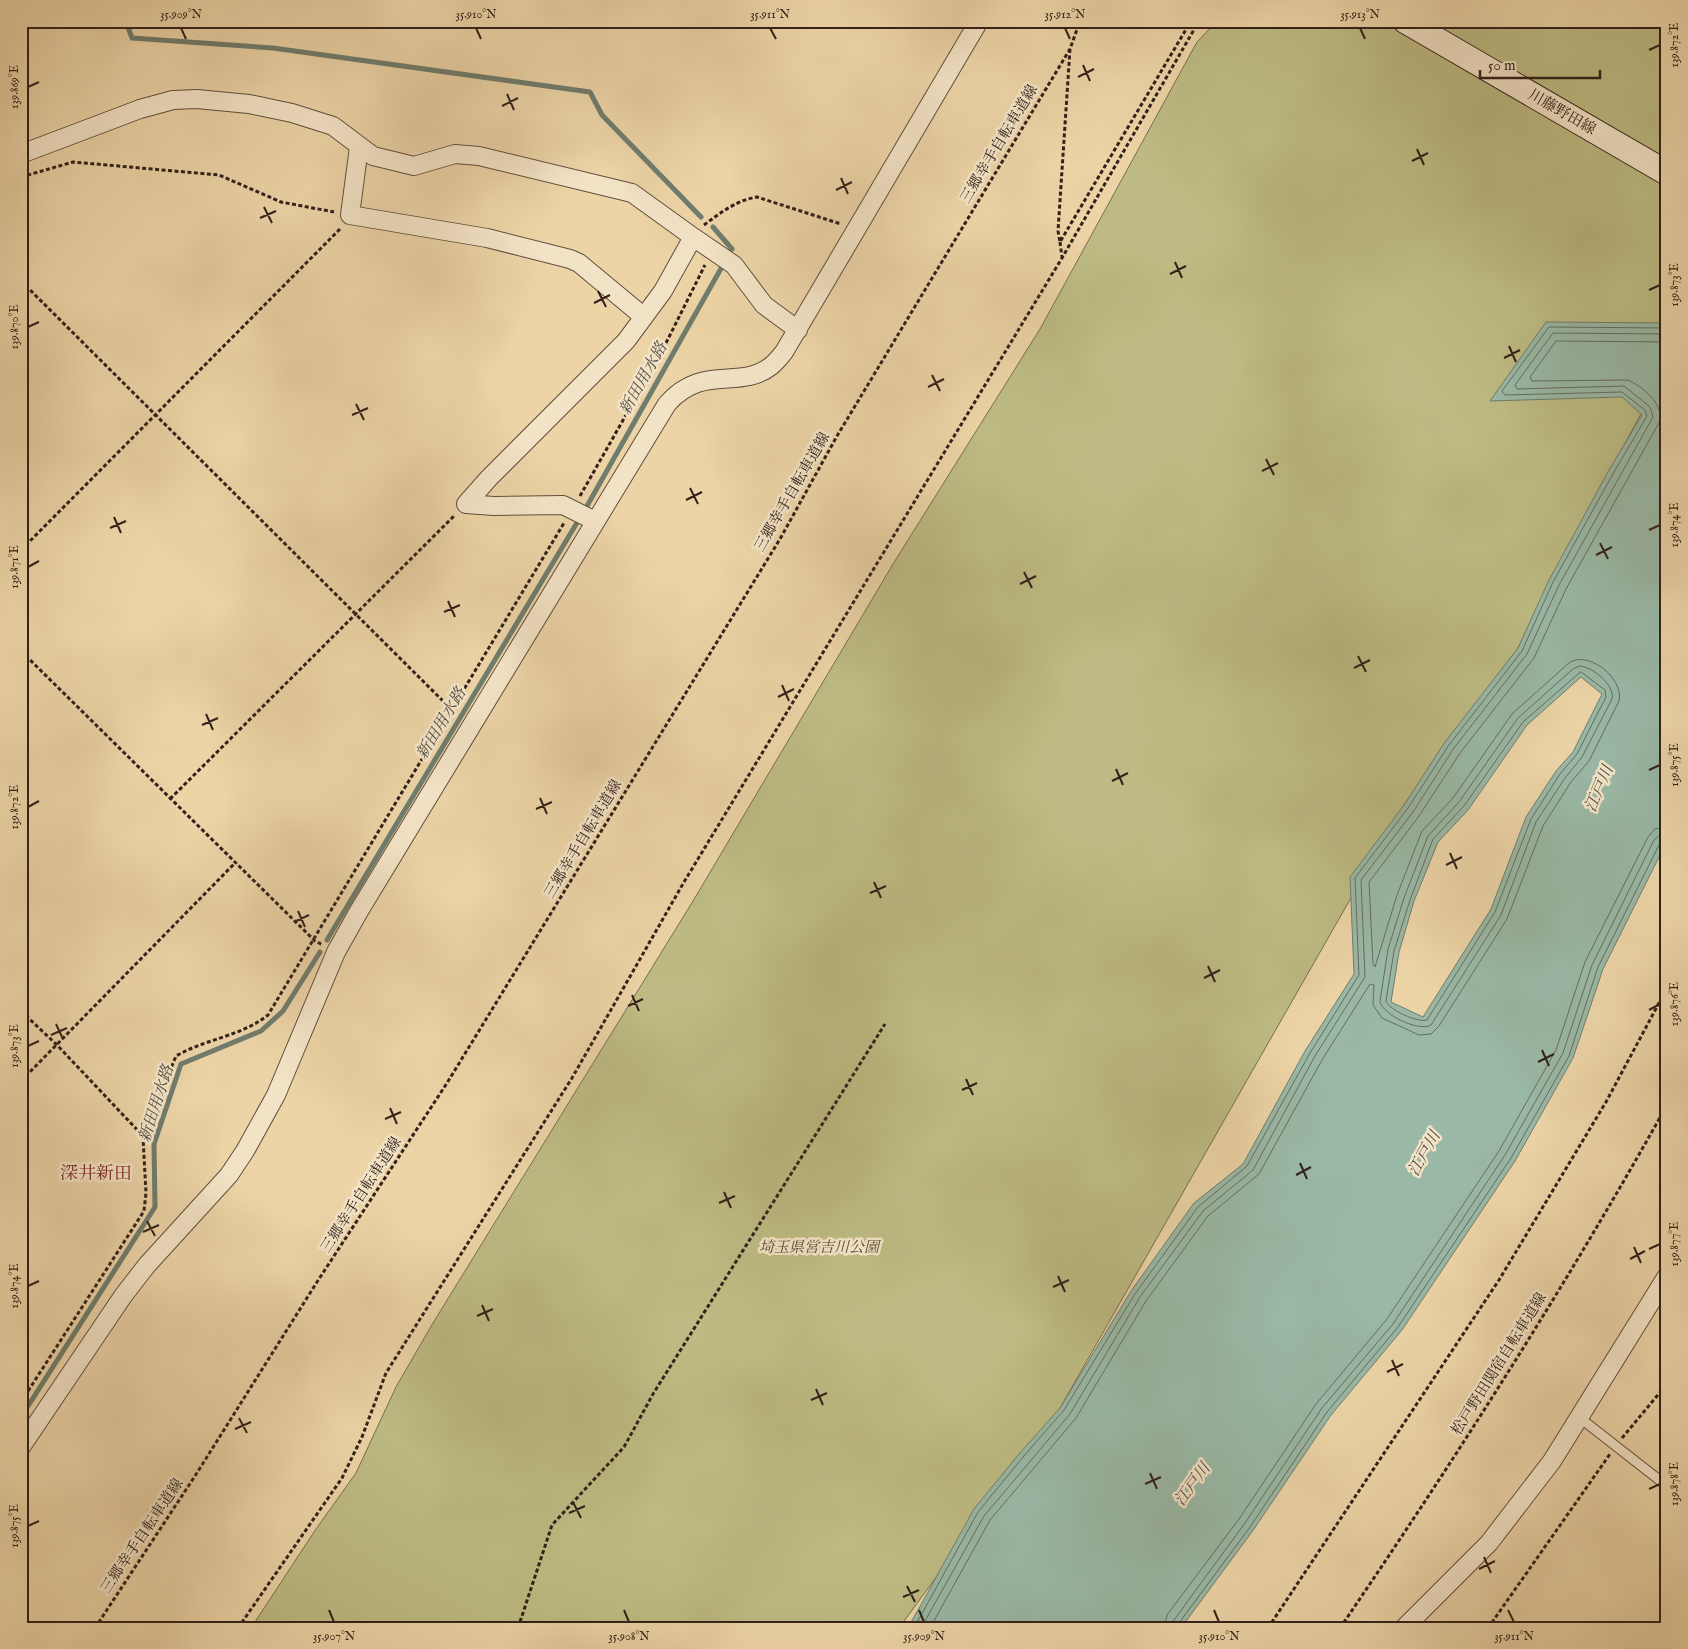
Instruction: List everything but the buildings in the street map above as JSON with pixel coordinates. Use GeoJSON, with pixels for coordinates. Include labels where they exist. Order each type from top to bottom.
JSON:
{"type":"FeatureCollection","features":[{"type":"Feature","properties":{"kind":"main road","name":"川藤野田線"},"geometry":{"type":"LineString","coordinates":[[1405,21],[1667,173]]}},
{"type":"Feature","properties":{"kind":"street"},"geometry":{"type":"LineString","coordinates":[[21,1447],[123,1296],[147,1265],[229,1175],[245,1151],[276,1096],[336,952],[382,872],[667,404],[676,394],[701,380],[745,376],[770,367],[784,352],[979,21]]}},
{"type":"Feature","properties":{"kind":"street"},"geometry":{"type":"LineString","coordinates":[[21,154],[140,109],[173,100],[197,99],[249,104],[292,113],[333,126],[373,156],[414,166],[455,154],[479,156],[622,189],[648,202],[692,238],[734,265],[764,305],[798,330]]}},
{"type":"Feature","properties":{"kind":"street"},"geometry":{"type":"LineString","coordinates":[[359,146],[350,215],[487,238],[570,259],[579,263],[644,317]]}},
{"type":"Feature","properties":{"kind":"street"},"geometry":{"type":"LineString","coordinates":[[466,504],[489,478],[626,342],[663,291],[692,238]]}},
{"type":"Feature","properties":{"kind":"street"},"geometry":{"type":"LineString","coordinates":[[466,504],[494,506],[563,505],[573,508],[595,521]]}},
{"type":"Feature","properties":{"kind":"street"},"geometry":{"type":"LineString","coordinates":[[1404,1628],[1489,1543],[1552,1461],[1667,1276]]}},
{"type":"Feature","properties":{"kind":"lane"},"geometry":{"type":"LineString","coordinates":[[747,21],[747,23],[792,21]]}},
{"type":"Feature","properties":{"kind":"lane"},"geometry":{"type":"LineString","coordinates":[[1580,1418],[1667,1486]]}},
{"type":"Feature","properties":{"kind":"path","name":"三郷幸手自転車道線"},"geometry":{"type":"LineString","coordinates":[[95,1628],[196,1476],[317,1282],[447,1083],[780,539],[837,436],[1070,49],[1080,21]]}},
{"type":"Feature","properties":{"kind":"path"},"geometry":{"type":"LineString","coordinates":[[1060,242],[1191,21]]}},
{"type":"Feature","properties":{"kind":"path"},"geometry":{"type":"LineString","coordinates":[[238,1628],[342,1478],[362,1437],[386,1373],[572,1078],[689,873],[1062,258],[1198,21]]}},
{"type":"Feature","properties":{"kind":"path","name":"三郷幸手自転車道線"},"geometry":{"type":"LineString","coordinates":[[1062,258],[1058,231],[1070,49]]}},
{"type":"Feature","properties":{"kind":"path"},"geometry":{"type":"LineString","coordinates":[[21,177],[73,162],[219,175],[282,202],[350,215],[338,232],[21,550]]}},
{"type":"Feature","properties":{"kind":"path"},"geometry":{"type":"LineString","coordinates":[[692,238],[704,225],[726,210],[748,198],[757,197],[856,229]]}},
{"type":"Feature","properties":{"kind":"path"},"geometry":{"type":"LineString","coordinates":[[21,1402],[144,1211],[146,1193],[143,1137],[176,1056],[187,1049],[258,1023],[268,1015],[315,940],[573,508],[660,355],[712,251]]}},
{"type":"Feature","properties":{"kind":"path"},"geometry":{"type":"LineString","coordinates":[[21,281],[452,710]]}},
{"type":"Feature","properties":{"kind":"path"},"geometry":{"type":"LineString","coordinates":[[170,799],[466,504]]}},
{"type":"Feature","properties":{"kind":"path"},"geometry":{"type":"LineString","coordinates":[[21,651],[315,940],[336,952]]}},
{"type":"Feature","properties":{"kind":"path"},"geometry":{"type":"LineString","coordinates":[[21,1081],[235,863]]}},
{"type":"Feature","properties":{"kind":"path"},"geometry":{"type":"LineString","coordinates":[[1268,1628],[1499,1280],[1606,1102],[1667,988]]}},
{"type":"Feature","properties":{"kind":"path"},"geometry":{"type":"LineString","coordinates":[[21,1011],[57,1045],[143,1137]]}},
{"type":"Feature","properties":{"kind":"path"},"geometry":{"type":"LineString","coordinates":[[518,1628],[552,1525],[624,1448],[653,1394],[885,1024]]}},
{"type":"Feature","properties":{"kind":"path","name":"松戸野田関宿自転車道線"},"geometry":{"type":"LineString","coordinates":[[1340,1628],[1417,1515],[1548,1307],[1667,1105]]}},
{"type":"Feature","properties":{"kind":"path"},"geometry":{"type":"LineString","coordinates":[[21,1381],[30,1389]]}},
{"type":"Feature","properties":{"kind":"path"},"geometry":{"type":"LineString","coordinates":[[1488,1628],[1616,1445],[1667,1384]]}},
{"type":"Feature","properties":{"kind":"green space","name":"埼玉県営吉川公園"},"geometry":{"type":"Polygon","coordinates":[[[1217,21],[1667,21],[1667,366],[1579,528],[1518,648],[1404,805],[1060,1408],[899,1628],[251,1628],[316,1529],[356,1473],[396,1387],[433,1323],[693,901],[893,564],[1040,329],[1197,42],[1217,21]]]}},
{"type":"Feature","properties":{"kind":"water","name":"江戸川"},"geometry":{"type":"Polygon","coordinates":[[[1546,322],[1667,323],[1667,841],[1603,969],[1573,1058],[1515,1161],[1402,1330],[1331,1415],[1254,1529],[1181,1628],[908,1628],[974,1509],[1060,1408],[1131,1291],[1194,1203],[1243,1164],[1305,1051],[1354,974],[1350,877],[1404,805],[1445,742],[1518,648],[1549,580],[1609,470],[1642,415],[1622,397],[1490,401],[1546,322]],[[1581,677],[1527,725],[1468,810],[1438,842],[1414,901],[1399,952],[1391,1002],[1423,1017],[1491,909],[1526,817],[1556,771],[1573,752],[1602,694],[1581,677]]]}},
{"type":"Feature","properties":{"kind":"waterway"},"geometry":{"type":"LineString","coordinates":[[21,24],[31,21]]}},
{"type":"Feature","properties":{"kind":"waterway"},"geometry":{"type":"LineString","coordinates":[[85,21],[126,22],[132,38],[273,48],[590,92],[602,115],[701,217]]}},
{"type":"Feature","properties":{"kind":"waterway"},"geometry":{"type":"LineString","coordinates":[[713,227],[732,249]]}},
{"type":"Feature","properties":{"kind":"waterway","name":"新田用水路"},"geometry":{"type":"LineString","coordinates":[[587,506],[723,265]]}},
{"type":"Feature","properties":{"kind":"waterway","name":"新田用水路"},"geometry":{"type":"LineString","coordinates":[[327,940],[578,521]]}},
{"type":"Feature","properties":{"kind":"waterway","name":"新田用水路"},"geometry":{"type":"LineString","coordinates":[[21,1417],[155,1207],[154,1144],[181,1064],[261,1031],[283,1011],[320,952]]}},
{"type":"Feature","properties":{"kind":"district","name":"深井新田"},"geometry":{"type":"Point","coordinates":[96,1174]}}]}
